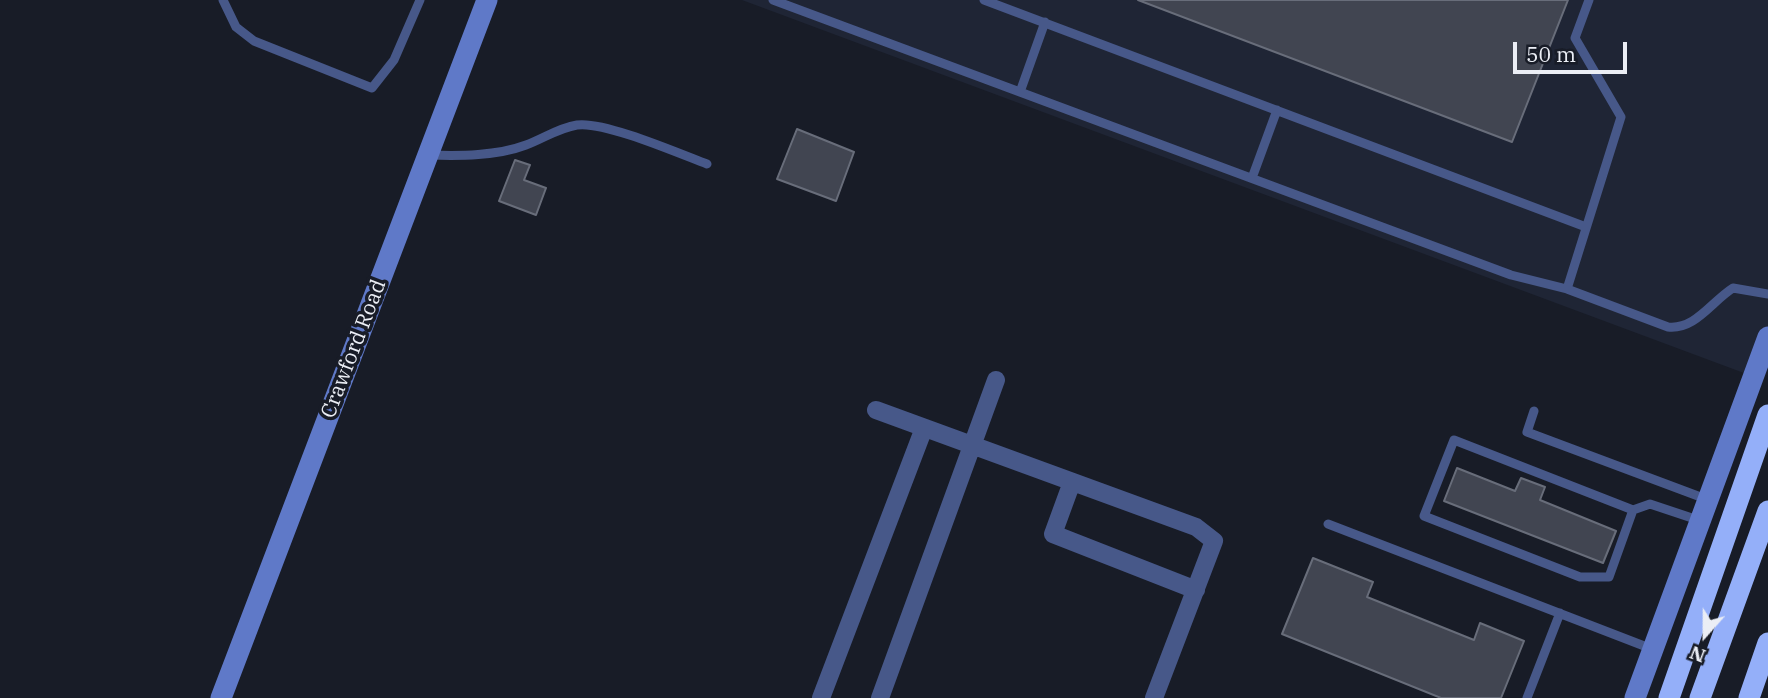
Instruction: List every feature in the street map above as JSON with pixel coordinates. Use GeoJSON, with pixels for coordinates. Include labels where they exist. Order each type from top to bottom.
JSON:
{"type":"FeatureCollection","features":[{"type":"Feature","properties":{"kind":"highway"},"geometry":{"type":"LineString","coordinates":[[1669,698],[1768,415]]}},
{"type":"Feature","properties":{"kind":"highway"},"geometry":{"type":"LineString","coordinates":[[1700,698],[1768,511]]}},
{"type":"Feature","properties":{"kind":"highway"},"geometry":{"type":"LineString","coordinates":[[1749,698],[1768,643]]}},
{"type":"Feature","properties":{"kind":"street","name":"Crawford Road"},"geometry":{"type":"LineString","coordinates":[[221,698],[487,0]]}},
{"type":"Feature","properties":{"kind":"street"},"geometry":{"type":"LineString","coordinates":[[1635,698],[1698,520],[1768,337]]}},
{"type":"Feature","properties":{"kind":"street"},"geometry":{"type":"LineString","coordinates":[[880,698],[996,380]]}},
{"type":"Feature","properties":{"kind":"street"},"geometry":{"type":"LineString","coordinates":[[876,410],[1196,527],[1214,541],[1154,698]]}},
{"type":"Feature","properties":{"kind":"street"},"geometry":{"type":"LineString","coordinates":[[821,698],[924,428]]}},
{"type":"Feature","properties":{"kind":"street"},"geometry":{"type":"LineString","coordinates":[[1072,482],[1053,534],[1196,590]]}},
{"type":"Feature","properties":{"kind":"lane"},"geometry":{"type":"LineString","coordinates":[[223,0],[236,27],[254,41],[372,88],[394,60],[420,0]]}},
{"type":"Feature","properties":{"kind":"lane"},"geometry":{"type":"LineString","coordinates":[[773,0],[1511,275],[1567,289],[1668,327],[1689,325],[1733,288],[1768,294]]}},
{"type":"Feature","properties":{"kind":"lane"},"geometry":{"type":"LineString","coordinates":[[984,0],[1586,227]]}},
{"type":"Feature","properties":{"kind":"lane"},"geometry":{"type":"LineString","coordinates":[[1567,289],[1621,117],[1575,38],[1589,0]]}},
{"type":"Feature","properties":{"kind":"lane"},"geometry":{"type":"LineString","coordinates":[[1020,92],[1045,22]]}},
{"type":"Feature","properties":{"kind":"lane"},"geometry":{"type":"LineString","coordinates":[[1252,178],[1277,110]]}},
{"type":"Feature","properties":{"kind":"lane"},"geometry":{"type":"LineString","coordinates":[[428,155],[454,156],[525,146],[547,134],[578,125],[663,147],[706,164]]}},
{"type":"Feature","properties":{"kind":"lane"},"geometry":{"type":"LineString","coordinates":[[1534,411],[1527,432],[1706,499]]}},
{"type":"Feature","properties":{"kind":"lane"},"geometry":{"type":"LineString","coordinates":[[1633,510],[1609,577],[1580,577],[1424,516],[1454,440],[1633,510],[1650,504],[1698,520]]}},
{"type":"Feature","properties":{"kind":"lane"},"geometry":{"type":"LineString","coordinates":[[1328,524],[1652,649]]}},
{"type":"Feature","properties":{"kind":"lane"},"geometry":{"type":"LineString","coordinates":[[1527,698],[1560,613]]}},
{"type":"Feature","properties":{"kind":"shaded area"},"geometry":{"type":"Polygon","coordinates":[[[742,0],[1768,0],[1768,337],[1752,376],[742,0]]]}},
{"type":"Feature","properties":{"kind":"building"},"geometry":{"type":"Polygon","coordinates":[[[1138,0],[1568,0],[1512,142],[1138,0]]]}},
{"type":"Feature","properties":{"kind":"building"},"geometry":{"type":"Polygon","coordinates":[[[797,129],[854,152],[836,201],[777,179],[797,129]]]}},
{"type":"Feature","properties":{"kind":"building"},"geometry":{"type":"Polygon","coordinates":[[[515,160],[530,165],[524,180],[546,188],[536,215],[499,201],[515,160]]]}},
{"type":"Feature","properties":{"kind":"building"},"geometry":{"type":"Polygon","coordinates":[[[1457,468],[1515,491],[1521,478],[1545,487],[1540,500],[1616,531],[1603,563],[1444,501],[1457,468]]]}},
{"type":"Feature","properties":{"kind":"building"},"geometry":{"type":"Polygon","coordinates":[[[1313,558],[1373,582],[1367,597],[1474,640],[1480,623],[1524,641],[1501,698],[1441,698],[1282,634],[1313,558]]]}}]}
